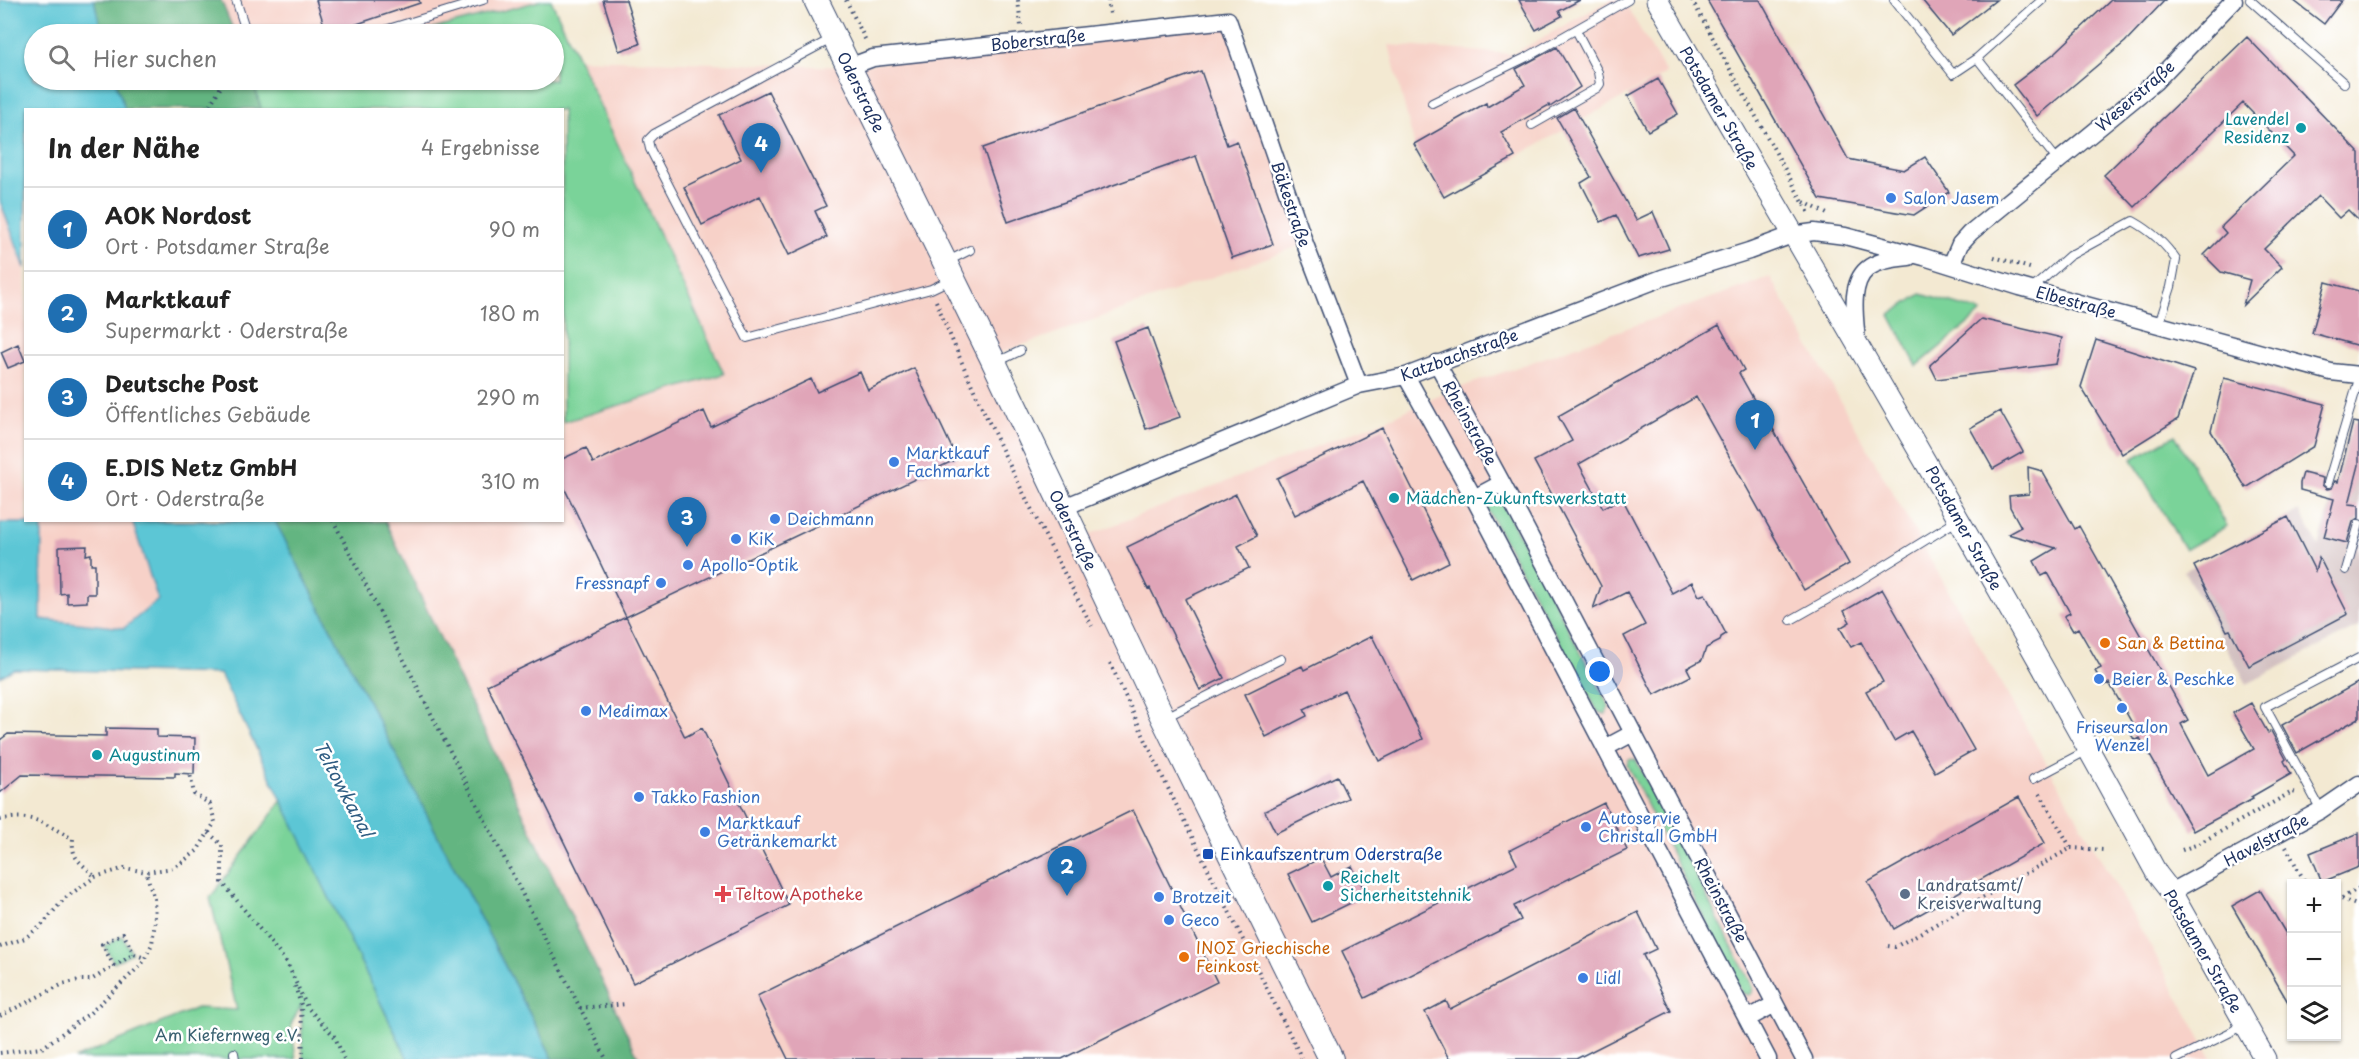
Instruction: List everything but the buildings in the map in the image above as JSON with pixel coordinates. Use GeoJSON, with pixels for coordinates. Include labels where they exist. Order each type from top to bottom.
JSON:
{"type":"FeatureCollection","features":[{"type":"Feature","properties":{"kind":"main road","name":"Oderstraße"},"geometry":{"type":"LineString","coordinates":[[816,0],[995,364],[1163,718],[1331,1059]]}},
{"type":"Feature","properties":{"kind":"street","name":"Potsdamer Straße"},"geometry":{"type":"LineString","coordinates":[[1657,0],[1959,519],[2090,749],[2157,874],[2171,892],[2265,1059]]}},
{"type":"Feature","properties":{"kind":"street","name":"Weserstraße"},"geometry":{"type":"LineString","coordinates":[[1951,266],[1960,244],[1970,233],[2155,82],[2234,0]]}},
{"type":"Feature","properties":{"kind":"street","name":"Boberstraße"},"geometry":{"type":"LineString","coordinates":[[849,67],[873,58],[1228,20]]}},
{"type":"Feature","properties":{"kind":"street","name":"Bäkestraße"},"geometry":{"type":"LineString","coordinates":[[1228,20],[1305,244],[1359,385]]}},
{"type":"Feature","properties":{"kind":"street","name":"Elbestraße"},"geometry":{"type":"LineString","coordinates":[[1792,235],[1828,233],[1918,256],[2032,290],[2331,372],[2359,375]]}},
{"type":"Feature","properties":{"kind":"street","name":"Katzbachstraße"},"geometry":{"type":"LineString","coordinates":[[1062,508],[1359,385],[1406,376],[1662,278],[1792,235]]}},
{"type":"Feature","properties":{"kind":"street"},"geometry":{"type":"LineString","coordinates":[[1857,344],[1855,307],[1857,287],[1867,269],[1892,259],[1918,256]]}},
{"type":"Feature","properties":{"kind":"street","name":"Rheinstraße"},"geometry":{"type":"LineString","coordinates":[[1437,363],[1804,1059]]}},
{"type":"Feature","properties":{"kind":"street","name":"Rheinstraße"},"geometry":{"type":"LineString","coordinates":[[1406,376],[1474,498],[1768,1059]]}},
{"type":"Feature","properties":{"kind":"street","name":"Rheinstraße"},"geometry":{"type":"LineString","coordinates":[[1474,498],[1502,483]]}},
{"type":"Feature","properties":{"kind":"street"},"geometry":{"type":"LineString","coordinates":[[1605,748],[1633,733]]}},
{"type":"Feature","properties":{"kind":"street","name":"Havelstraße"},"geometry":{"type":"LineString","coordinates":[[2171,892],[2321,810],[2359,784]]}},
{"type":"Feature","properties":{"kind":"street"},"geometry":{"type":"LineString","coordinates":[[1747,1019],[1775,1004]]}},
{"type":"Feature","properties":{"kind":"lane"},"geometry":{"type":"LineString","coordinates":[[236,0],[244,24]]}},
{"type":"Feature","properties":{"kind":"lane"},"geometry":{"type":"LineString","coordinates":[[405,24],[483,0]]}},
{"type":"Feature","properties":{"kind":"lane"},"geometry":{"type":"LineString","coordinates":[[1432,103],[1576,30],[1628,0]]}},
{"type":"Feature","properties":{"kind":"lane"},"geometry":{"type":"LineString","coordinates":[[1894,0],[1953,74],[1977,58],[2042,0]]}},
{"type":"Feature","properties":{"kind":"lane"},"geometry":{"type":"LineString","coordinates":[[2250,0],[2344,83]]}},
{"type":"Feature","properties":{"kind":"lane"},"geometry":{"type":"LineString","coordinates":[[1532,125],[1597,88],[1600,84],[1598,72],[1576,30]]}},
{"type":"Feature","properties":{"kind":"lane"},"geometry":{"type":"LineString","coordinates":[[834,37],[654,134],[648,140],[650,149],[747,338],[931,289],[970,250]]}},
{"type":"Feature","properties":{"kind":"lane"},"geometry":{"type":"LineString","coordinates":[[1977,58],[2058,161]]}},
{"type":"Feature","properties":{"kind":"lane"},"geometry":{"type":"LineString","coordinates":[[2032,290],[2069,256],[2133,220],[2152,232],[2176,261],[2171,287],[2159,324]]}},
{"type":"Feature","properties":{"kind":"lane"},"geometry":{"type":"LineString","coordinates":[[995,364],[1020,351]]}},
{"type":"Feature","properties":{"kind":"lane"},"geometry":{"type":"LineString","coordinates":[[2328,483],[2359,379]]}},
{"type":"Feature","properties":{"kind":"lane"},"geometry":{"type":"LineString","coordinates":[[1791,620],[1853,585],[1959,519]]}},
{"type":"Feature","properties":{"kind":"lane"},"geometry":{"type":"LineString","coordinates":[[2346,570],[2359,524]]}},
{"type":"Feature","properties":{"kind":"lane"},"geometry":{"type":"LineString","coordinates":[[2321,810],[2265,707],[2359,658]]}},
{"type":"Feature","properties":{"kind":"lane"},"geometry":{"type":"LineString","coordinates":[[1163,718],[1281,659]]}},
{"type":"Feature","properties":{"kind":"lane"},"geometry":{"type":"LineString","coordinates":[[2033,779],[2090,749]]}},
{"type":"Feature","properties":{"kind":"lane"},"geometry":{"type":"LineString","coordinates":[[2176,1059],[2246,1025]]}},
{"type":"Feature","properties":{"kind":"path"},"geometry":{"type":"LineString","coordinates":[[1018,0],[1022,42]]}},
{"type":"Feature","properties":{"kind":"path"},"geometry":{"type":"LineString","coordinates":[[1692,0],[1804,202]]}},
{"type":"Feature","properties":{"kind":"path"},"geometry":{"type":"LineString","coordinates":[[208,108],[219,90]]}},
{"type":"Feature","properties":{"kind":"path"},"geometry":{"type":"LineString","coordinates":[[931,289],[958,356],[998,443],[1095,632]]}},
{"type":"Feature","properties":{"kind":"path"},"geometry":{"type":"LineString","coordinates":[[334,522],[606,1059]]}},
{"type":"Feature","properties":{"kind":"path"},"geometry":{"type":"LineString","coordinates":[[1105,653],[1164,780],[1302,1059]]}},
{"type":"Feature","properties":{"kind":"path"},"geometry":{"type":"LineString","coordinates":[[0,947],[25,938],[40,926],[65,898],[95,877],[126,867],[146,872],[174,868],[197,851],[215,822],[210,804],[194,794],[190,774]]}},
{"type":"Feature","properties":{"kind":"path"},"geometry":{"type":"LineString","coordinates":[[2033,779],[2071,848]]}},
{"type":"Feature","properties":{"kind":"path"},"geometry":{"type":"LineString","coordinates":[[2182,850],[2196,845],[2292,792],[2311,792]]}},
{"type":"Feature","properties":{"kind":"path"},"geometry":{"type":"LineString","coordinates":[[0,820],[39,819],[73,839],[72,849],[77,860],[95,877]]}},
{"type":"Feature","properties":{"kind":"path"},"geometry":{"type":"LineString","coordinates":[[209,833],[222,845],[222,882],[287,963],[307,1007],[335,1037],[344,1059]]}},
{"type":"Feature","properties":{"kind":"path"},"geometry":{"type":"LineString","coordinates":[[2279,834],[2303,879]]}},
{"type":"Feature","properties":{"kind":"path"},"geometry":{"type":"LineString","coordinates":[[1888,946],[1895,947],[2071,848],[2104,850]]}},
{"type":"Feature","properties":{"kind":"path"},"geometry":{"type":"LineString","coordinates":[[0,1053],[42,1048],[90,1013],[145,958],[152,944],[154,921],[154,899],[146,872]]}},
{"type":"Feature","properties":{"kind":"path"},"geometry":{"type":"LineString","coordinates":[[2341,897],[2359,888]]}},
{"type":"Feature","properties":{"kind":"path"},"geometry":{"type":"LineString","coordinates":[[2341,899],[2359,906]]}},
{"type":"Feature","properties":{"kind":"path"},"geometry":{"type":"LineString","coordinates":[[114,966],[102,944],[123,933],[134,954],[145,958]]}},
{"type":"Feature","properties":{"kind":"path"},"geometry":{"type":"LineString","coordinates":[[0,1016],[63,984],[91,980],[134,954]]}},
{"type":"Feature","properties":{"kind":"path"},"geometry":{"type":"LineString","coordinates":[[287,963],[301,1005],[303,1059]]}},
{"type":"Feature","properties":{"kind":"path"},"geometry":{"type":"LineString","coordinates":[[580,1008],[627,1004]]}},
{"type":"Feature","properties":{"kind":"shaded area"},"geometry":{"type":"Polygon","coordinates":[[[221,0],[543,0],[452,24],[231,24],[221,0]]]}},
{"type":"Feature","properties":{"kind":"shaded area"},"geometry":{"type":"Polygon","coordinates":[[[1610,0],[1623,0],[1666,73],[1444,197],[1414,144],[1389,45],[1513,54],[1610,0]]]}},
{"type":"Feature","properties":{"kind":"shaded area"},"geometry":{"type":"Polygon","coordinates":[[[1228,20],[1305,244],[992,356],[1078,539],[1395,416],[1434,397],[1770,277],[2148,942],[2212,1059],[639,1059],[385,522],[564,522],[564,422],[724,374],[578,59],[849,67],[1228,20]]]}},
{"type":"Feature","properties":{"kind":"shaded area"},"geometry":{"type":"Polygon","coordinates":[[[0,201],[24,265],[24,522],[132,522],[158,600],[124,628],[41,619],[42,524],[0,523],[0,201]]]}},
{"type":"Feature","properties":{"kind":"shaded area"},"geometry":{"type":"Polygon","coordinates":[[[2348,434],[2359,437],[2359,626],[2247,684],[2184,571],[2299,511],[2319,546],[2348,434]]]}},
{"type":"Feature","properties":{"kind":"green space"},"geometry":{"type":"Polygon","coordinates":[[[94,0],[221,0],[231,24],[100,24],[94,0]]]}},
{"type":"Feature","properties":{"kind":"green space"},"geometry":{"type":"Polygon","coordinates":[[[543,0],[551,0],[562,24],[452,24],[543,0]]]}},
{"type":"Feature","properties":{"kind":"green space"},"geometry":{"type":"Polygon","coordinates":[[[564,28],[724,374],[564,422],[564,108],[261,108],[256,90],[564,90],[564,28]]]}},
{"type":"Feature","properties":{"kind":"green space"},"geometry":{"type":"Polygon","coordinates":[[[118,90],[256,90],[261,108],[125,108],[118,90]]]}},
{"type":"Feature","properties":{"kind":"green space"},"geometry":{"type":"Polygon","coordinates":[[[1921,294],[1982,312],[1917,366],[1890,315],[1921,294]]]}},
{"type":"Feature","properties":{"kind":"green space"},"geometry":{"type":"Polygon","coordinates":[[[2175,435],[2227,526],[2185,550],[2132,459],[2175,435]]]}},
{"type":"Feature","properties":{"kind":"green space"},"geometry":{"type":"Polygon","coordinates":[[[1491,497],[1499,497],[1609,706],[1606,714],[1598,712],[1485,505],[1491,497]]]}},
{"type":"Feature","properties":{"kind":"green space"},"geometry":{"type":"Polygon","coordinates":[[[276,522],[385,522],[639,1059],[553,1059],[276,522]]]}},
{"type":"Feature","properties":{"kind":"green space"},"geometry":{"type":"Polygon","coordinates":[[[1629,759],[1636,760],[1753,987],[1749,995],[1742,993],[1627,765],[1629,759]]]}},
{"type":"Feature","properties":{"kind":"green space","name":"Am Kiefernweg e.V."},"geometry":{"type":"Polygon","coordinates":[[[282,800],[408,1059],[303,1059],[301,1006],[291,1024],[296,1059],[74,1059],[197,1008],[237,1010],[210,898],[282,800]]]}},
{"type":"Feature","properties":{"kind":"green space"},"geometry":{"type":"Polygon","coordinates":[[[122,936],[132,953],[114,963],[105,946],[122,936]]]}},
{"type":"Feature","properties":{"kind":"water"},"geometry":{"type":"Polygon","coordinates":[[[0,0],[94,0],[100,24],[24,24],[24,90],[118,90],[125,108],[24,108],[24,265],[0,201],[0,0]]]}},
{"type":"Feature","properties":{"kind":"water","name":"Teltowkanal"},"geometry":{"type":"Polygon","coordinates":[[[132,522],[276,522],[553,1059],[408,1059],[220,674],[14,669],[0,677],[0,523],[42,523],[41,619],[124,628],[158,600],[132,522]]]}},
{"type":"Feature","properties":{"kind":"place","name":"Lavendel Residenz"},"geometry":{"type":"Point","coordinates":[2301,128]}},
{"type":"Feature","properties":{"kind":"place","name":"E.DIS Netz GmbH"},"geometry":{"type":"Point","coordinates":[761,173]}},
{"type":"Feature","properties":{"kind":"place","name":"Salon Jasem"},"geometry":{"type":"Point","coordinates":[1891,198]}},
{"type":"Feature","properties":{"kind":"place","name":"AOK Nordost"},"geometry":{"type":"Point","coordinates":[1755,450]}},
{"type":"Feature","properties":{"kind":"place","name":"Marktkauf Fachmarkt"},"geometry":{"type":"Point","coordinates":[894,462]}},
{"type":"Feature","properties":{"kind":"place","name":"Mädchen-Zukunftswerkstatt"},"geometry":{"type":"Point","coordinates":[1394,498]}},
{"type":"Feature","properties":{"kind":"place","name":"Deichmann"},"geometry":{"type":"Point","coordinates":[775,519]}},
{"type":"Feature","properties":{"kind":"place","name":"KiK"},"geometry":{"type":"Point","coordinates":[736,539]}},
{"type":"Feature","properties":{"kind":"place","name":"Deutsche Post"},"geometry":{"type":"Point","coordinates":[687,547]}},
{"type":"Feature","properties":{"kind":"place","name":"Apollo-Optik"},"geometry":{"type":"Point","coordinates":[688,565]}},
{"type":"Feature","properties":{"kind":"place","name":"Fressnapf"},"geometry":{"type":"Point","coordinates":[661,583]}},
{"type":"Feature","properties":{"kind":"place","name":"San & Bettina"},"geometry":{"type":"Point","coordinates":[2105,643]}},
{"type":"Feature","properties":{"kind":"place","name":"Beier & Peschke"},"geometry":{"type":"Point","coordinates":[2099,679]}},
{"type":"Feature","properties":{"kind":"place","name":"Friseursalon Wenzel"},"geometry":{"type":"Point","coordinates":[2122,708]}},
{"type":"Feature","properties":{"kind":"place","name":"Medimax"},"geometry":{"type":"Point","coordinates":[586,711]}},
{"type":"Feature","properties":{"kind":"place","name":"Augustinum"},"geometry":{"type":"Point","coordinates":[97,755]}},
{"type":"Feature","properties":{"kind":"place","name":"Takko Fashion"},"geometry":{"type":"Point","coordinates":[639,797]}},
{"type":"Feature","properties":{"kind":"place","name":"Autoservie Christall GmbH"},"geometry":{"type":"Point","coordinates":[1586,827]}},
{"type":"Feature","properties":{"kind":"place","name":"Marktkauf Getränkemarkt"},"geometry":{"type":"Point","coordinates":[705,832]}},
{"type":"Feature","properties":{"kind":"place","name":"Einkaufszentrum Oderstraße"},"geometry":{"type":"Point","coordinates":[1208,854]}},
{"type":"Feature","properties":{"kind":"place","name":"Reichelt Sicherheitstehnik"},"geometry":{"type":"Point","coordinates":[1328,886]}},
{"type":"Feature","properties":{"kind":"place","name":"Teltow Apotheke"},"geometry":{"type":"Point","coordinates":[723,894]}},
{"type":"Feature","properties":{"kind":"place","name":"Landratsamt/ Kreisverwaltung"},"geometry":{"type":"Point","coordinates":[1905,894]}},
{"type":"Feature","properties":{"kind":"place","name":"Marktkauf"},"geometry":{"type":"Point","coordinates":[1067,896]}},
{"type":"Feature","properties":{"kind":"place","name":"Brotzeit"},"geometry":{"type":"Point","coordinates":[1159,897]}},
{"type":"Feature","properties":{"kind":"place","name":"Geco"},"geometry":{"type":"Point","coordinates":[1169,920]}},
{"type":"Feature","properties":{"kind":"place","name":"INOΣ Griechische Feinkost"},"geometry":{"type":"Point","coordinates":[1184,957]}},
{"type":"Feature","properties":{"kind":"place","name":"Lidl"},"geometry":{"type":"Point","coordinates":[1583,978]}}]}
